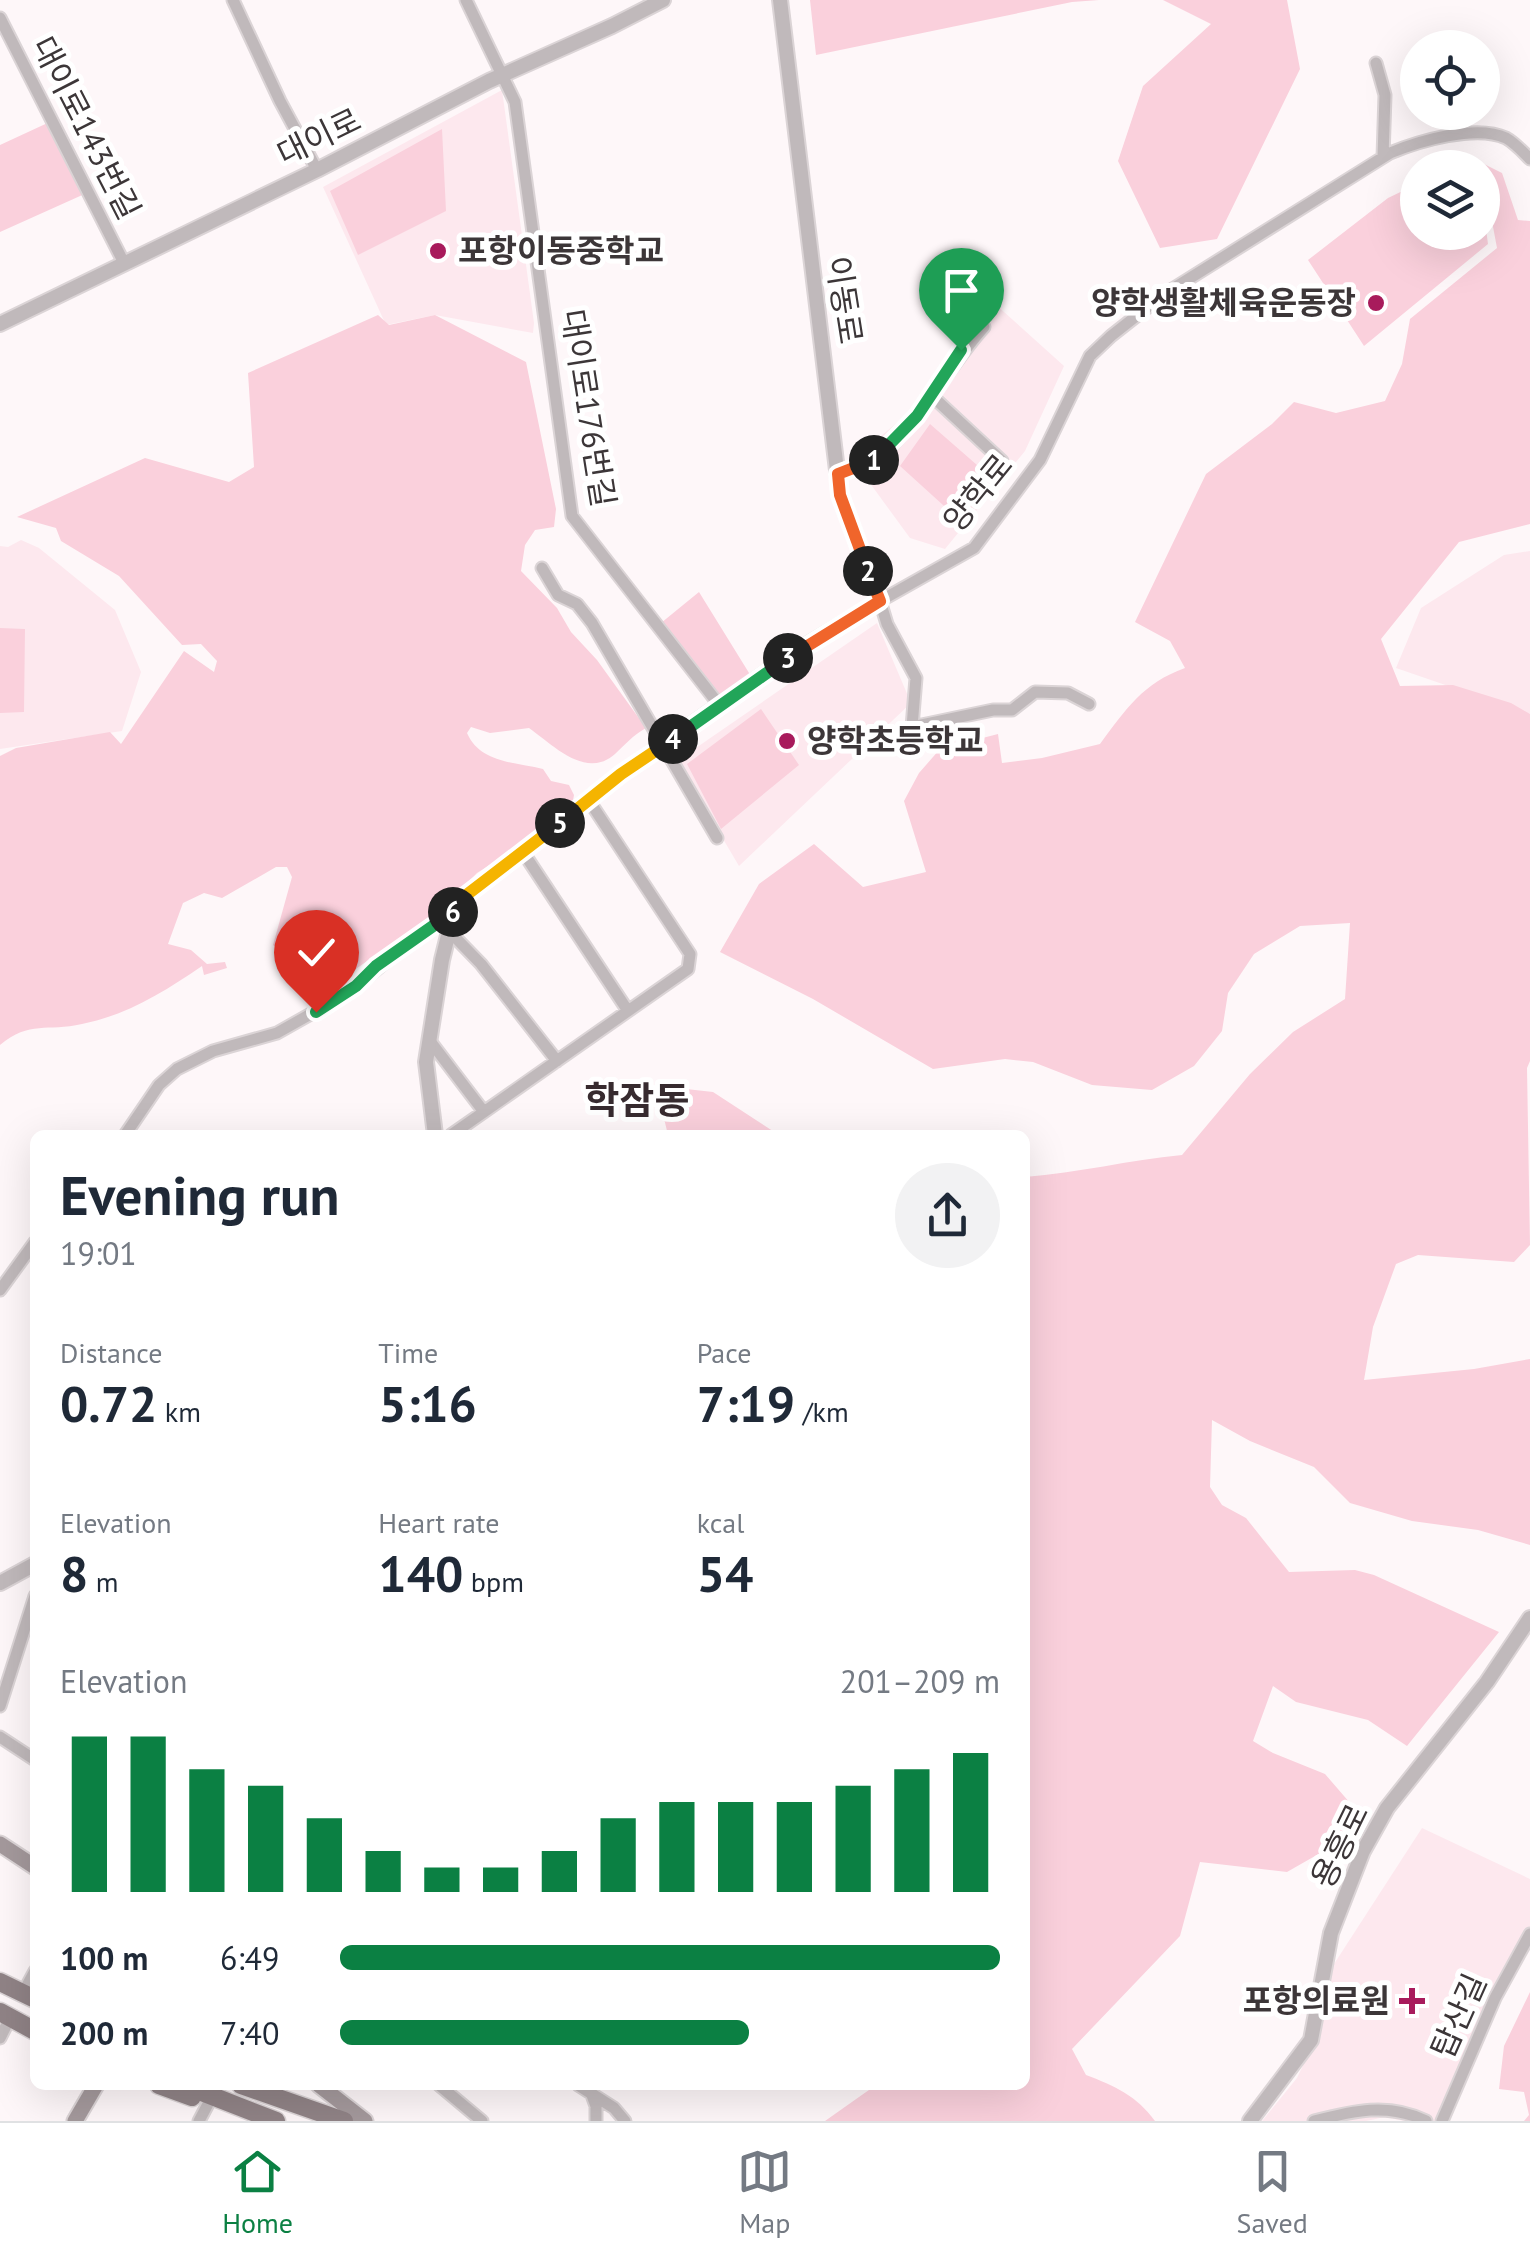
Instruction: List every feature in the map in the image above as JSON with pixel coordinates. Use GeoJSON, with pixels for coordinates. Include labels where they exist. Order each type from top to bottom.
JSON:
{"type":"FeatureCollection","features":[{"type":"Feature","properties":{"kind":"main road"},"geometry":{"type":"LineString","coordinates":[[0,1844],[30,1865]]}},
{"type":"Feature","properties":{"kind":"main road"},"geometry":{"type":"LineString","coordinates":[[0,1982],[29,1996]]}},
{"type":"Feature","properties":{"kind":"main road"},"geometry":{"type":"LineString","coordinates":[[4,2012],[30,2019]]}},
{"type":"Feature","properties":{"kind":"main road"},"geometry":{"type":"LineString","coordinates":[[4,2012],[30,2028]]}},
{"type":"Feature","properties":{"kind":"main road"},"geometry":{"type":"LineString","coordinates":[[79,2114],[93,2090]]}},
{"type":"Feature","properties":{"kind":"main road"},"geometry":{"type":"LineString","coordinates":[[172,2090],[252,2121]]}},
{"type":"Feature","properties":{"kind":"main road"},"geometry":{"type":"LineString","coordinates":[[197,2090],[276,2121]]}},
{"type":"Feature","properties":{"kind":"main road"},"geometry":{"type":"LineString","coordinates":[[236,2090],[313,2121]]}},
{"type":"Feature","properties":{"kind":"main road"},"geometry":{"type":"LineString","coordinates":[[255,2090],[344,2121]]}},
{"type":"Feature","properties":{"kind":"main road"},"geometry":{"type":"LineString","coordinates":[[325,2090],[365,2121]]}},
{"type":"Feature","properties":{"kind":"street"},"geometry":{"type":"LineString","coordinates":[[233,0],[317,170]]}},
{"type":"Feature","properties":{"kind":"street","name":"대이로176번길"},"geometry":{"type":"LineString","coordinates":[[466,0],[515,102],[572,516],[720,706]]}},
{"type":"Feature","properties":{"kind":"street","name":"대이로"},"geometry":{"type":"LineString","coordinates":[[0,324],[317,170],[503,74],[662,0]]}},
{"type":"Feature","properties":{"kind":"street","name":"이동로"},"geometry":{"type":"LineString","coordinates":[[780,0],[840,495],[880,601]]}},
{"type":"Feature","properties":{"kind":"street","name":"대이로143번길"},"geometry":{"type":"LineString","coordinates":[[0,18],[124,263]]}},
{"type":"Feature","properties":{"kind":"street"},"geometry":{"type":"LineString","coordinates":[[1376,63],[1385,95],[1382,157]]}},
{"type":"Feature","properties":{"kind":"street","name":"양학로"},"geometry":{"type":"LineString","coordinates":[[450,922],[456,903],[662,746],[797,651],[974,548],[1040,460],[1090,356],[1163,295],[1382,157],[1415,142],[1447,134],[1504,136],[1530,159]]}},
{"type":"Feature","properties":{"kind":"street"},"geometry":{"type":"LineString","coordinates":[[838,474],[871,463],[917,416],[961,350],[984,327]]}},
{"type":"Feature","properties":{"kind":"street"},"geometry":{"type":"LineString","coordinates":[[931,395],[1002,461]]}},
{"type":"Feature","properties":{"kind":"street"},"geometry":{"type":"LineString","coordinates":[[542,568],[558,595],[576,604],[592,623],[717,838]]}},
{"type":"Feature","properties":{"kind":"street"},"geometry":{"type":"LineString","coordinates":[[880,601],[887,624],[916,678],[912,728],[993,710],[1012,710],[1035,692],[1068,693],[1089,704]]}},
{"type":"Feature","properties":{"kind":"street"},"geometry":{"type":"LineString","coordinates":[[458,1130],[688,968],[690,954],[588,799]]}},
{"type":"Feature","properties":{"kind":"street"},"geometry":{"type":"LineString","coordinates":[[523,852],[628,1012]]}},
{"type":"Feature","properties":{"kind":"street"},"geometry":{"type":"LineString","coordinates":[[433,1130],[426,1062],[450,922]]}},
{"type":"Feature","properties":{"kind":"street"},"geometry":{"type":"LineString","coordinates":[[450,922],[556,1061]]}},
{"type":"Feature","properties":{"kind":"street"},"geometry":{"type":"LineString","coordinates":[[128,1130],[158,1085],[177,1069],[213,1051],[277,1032],[316,1012],[356,986],[421,932],[450,922]]}},
{"type":"Feature","properties":{"kind":"street"},"geometry":{"type":"LineString","coordinates":[[430,1041],[484,1112]]}},
{"type":"Feature","properties":{"kind":"street"},"geometry":{"type":"LineString","coordinates":[[0,1290],[30,1249]]}},
{"type":"Feature","properties":{"kind":"street"},"geometry":{"type":"LineString","coordinates":[[0,1583],[30,1567]]}},
{"type":"Feature","properties":{"kind":"street"},"geometry":{"type":"LineString","coordinates":[[0,1706],[30,1612]]}},
{"type":"Feature","properties":{"kind":"street","name":"용흥로"},"geometry":{"type":"LineString","coordinates":[[1250,2121],[1311,2040],[1331,1933],[1363,1851],[1387,1808],[1487,1682],[1530,1618]]}},
{"type":"Feature","properties":{"kind":"street"},"geometry":{"type":"LineString","coordinates":[[0,1737],[30,1757]]}},
{"type":"Feature","properties":{"kind":"street","name":"탑산길"},"geometry":{"type":"LineString","coordinates":[[1442,2121],[1495,1998],[1530,1934]]}},
{"type":"Feature","properties":{"kind":"street"},"geometry":{"type":"LineString","coordinates":[[0,2038],[4,2012]]}},
{"type":"Feature","properties":{"kind":"street"},"geometry":{"type":"LineString","coordinates":[[445,2090],[482,2121]]}},
{"type":"Feature","properties":{"kind":"street"},"geometry":{"type":"LineString","coordinates":[[585,2090],[596,2106],[596,2121]]}},
{"type":"Feature","properties":{"kind":"street"},"geometry":{"type":"LineString","coordinates":[[587,2090],[614,2108],[624,2121]]}},
{"type":"Feature","properties":{"kind":"street"},"geometry":{"type":"LineString","coordinates":[[198,2121],[208,2104]]}},
{"type":"Feature","properties":{"kind":"street"},"geometry":{"type":"LineString","coordinates":[[1314,2121],[1380,2108],[1410,2112],[1426,2121]]}},
{"type":"Feature","properties":{"kind":"shaded area"},"geometry":{"type":"Polygon","coordinates":[[[810,0],[1099,0],[1072,2],[816,55],[810,0]]]}},
{"type":"Feature","properties":{"kind":"shaded area"},"geometry":{"type":"Polygon","coordinates":[[[1163,0],[1287,0],[1300,69],[1217,239],[1160,248],[1118,161],[1143,86],[1211,24],[1163,0]]]}},
{"type":"Feature","properties":{"kind":"shaded area","name":"포항이동중학교"},"geometry":{"type":"Polygon","coordinates":[[[502,90],[533,333],[435,315],[386,325],[323,187],[502,90]]]}},
{"type":"Feature","properties":{"kind":"shaded area"},"geometry":{"type":"Polygon","coordinates":[[[54,120],[89,192],[0,232],[0,145],[54,120]]]}},
{"type":"Feature","properties":{"kind":"shaded area"},"geometry":{"type":"Polygon","coordinates":[[[442,129],[446,211],[358,255],[330,191],[442,129]]]}},
{"type":"Feature","properties":{"kind":"shaded area"},"geometry":{"type":"Polygon","coordinates":[[[1502,173],[1518,220],[1530,221],[1530,524],[1459,542],[1381,639],[1400,686],[1453,685],[1511,703],[1530,714],[1530,1245],[1514,1262],[1418,1255],[1396,1264],[1373,1327],[1364,1380],[1530,1359],[1530,1545],[1478,1530],[1412,1521],[1350,1503],[1314,1467],[1250,1441],[1212,1420],[1210,1487],[1222,1505],[1246,1518],[1289,1572],[1355,1570],[1374,1575],[1499,1632],[1407,1746],[1368,1720],[1296,1702],[1273,1686],[1253,1741],[1325,1774],[1363,1818],[1343,1840],[1287,1872],[1200,1862],[1180,1936],[1072,2049],[1086,2075],[1125,2093],[1155,2121],[825,2121],[869,2090],[1030,2090],[1030,1176],[1182,1155],[1250,1074],[1293,1032],[1345,999],[1350,923],[1300,926],[1254,954],[1228,993],[1222,1031],[1194,1066],[1152,1090],[1092,1085],[1033,1062],[1005,1059],[933,1069],[813,999],[720,952],[759,884],[814,844],[863,887],[926,872],[904,801],[919,773],[940,749],[998,734],[1002,763],[1100,744],[1147,689],[1185,668],[1170,641],[1135,622],[1206,474],[1272,424],[1294,402],[1336,413],[1385,401],[1402,364],[1410,319],[1495,250],[1500,250],[1502,173]]]}},
{"type":"Feature","properties":{"kind":"shaded area","name":"양학생활체육운동장"},"geometry":{"type":"Polygon","coordinates":[[[1400,192],[1400,250],[1481,250],[1364,346],[1308,260],[1400,192]]]}},
{"type":"Feature","properties":{"kind":"shaded area"},"geometry":{"type":"Polygon","coordinates":[[[994,303],[1064,366],[1025,451],[945,549],[910,538],[853,460],[914,408],[994,303]]]}},
{"type":"Feature","properties":{"kind":"shaded area"},"geometry":{"type":"Polygon","coordinates":[[[378,315],[389,325],[435,315],[526,362],[556,509],[554,527],[535,530],[525,545],[521,571],[557,608],[571,632],[597,660],[646,728],[615,754],[593,763],[581,762],[559,751],[529,728],[490,733],[471,727],[467,733],[473,743],[489,756],[543,769],[551,781],[569,785],[574,795],[572,806],[477,873],[446,905],[339,981],[273,945],[292,877],[287,867],[276,867],[222,898],[204,893],[183,903],[168,944],[191,950],[207,964],[225,962],[227,968],[204,975],[202,966],[130,1009],[70,1026],[30,1029],[0,1045],[0,756],[16,748],[110,732],[121,744],[184,651],[214,672],[217,661],[201,644],[182,645],[119,576],[61,541],[56,528],[17,517],[145,458],[229,482],[254,467],[248,373],[378,315]]]}},
{"type":"Feature","properties":{"kind":"shaded area"},"geometry":{"type":"Polygon","coordinates":[[[930,424],[985,472],[954,515],[900,466],[930,424]]]}},
{"type":"Feature","properties":{"kind":"shaded area"},"geometry":{"type":"Polygon","coordinates":[[[21,540],[39,548],[115,610],[141,672],[122,731],[0,749],[0,546],[8,547],[21,540]]]}},
{"type":"Feature","properties":{"kind":"shaded area"},"geometry":{"type":"Polygon","coordinates":[[[1530,551],[1530,714],[1396,668],[1421,608],[1504,555],[1530,551]]]}},
{"type":"Feature","properties":{"kind":"shaded area"},"geometry":{"type":"Polygon","coordinates":[[[699,592],[754,681],[720,706],[661,623],[699,592]]]}},
{"type":"Feature","properties":{"kind":"shaded area","name":"양학초등학교"},"geometry":{"type":"Polygon","coordinates":[[[877,623],[911,703],[739,866],[677,761],[877,623]]]}},
{"type":"Feature","properties":{"kind":"shaded area"},"geometry":{"type":"Polygon","coordinates":[[[0,628],[25,629],[24,712],[0,713],[0,628]]]}},
{"type":"Feature","properties":{"kind":"shaded area"},"geometry":{"type":"Polygon","coordinates":[[[761,709],[799,765],[721,829],[687,764],[761,709]]]}},
{"type":"Feature","properties":{"kind":"shaded area"},"geometry":{"type":"Polygon","coordinates":[[[677,1088],[713,1092],[771,1130],[667,1130],[661,1106],[677,1088]]]}},
{"type":"Feature","properties":{"kind":"shaded area","name":"포항의료원"},"geometry":{"type":"Polygon","coordinates":[[[1422,1828],[1530,1879],[1530,1937],[1442,2121],[1385,2117],[1366,2121],[1262,2121],[1297,2078],[1316,2038],[1334,1964],[1422,1828]]]}},
{"type":"Feature","properties":{"kind":"shaded area"},"geometry":{"type":"Polygon","coordinates":[[[1530,1992],[1530,2121],[1524,2121],[1529,2115],[1524,2092],[1499,2089],[1504,2046],[1530,1992]]]}},
{"type":"Feature","properties":{"kind":"place","name":"포항이동중학교"},"geometry":{"type":"Point","coordinates":[438,251]}},
{"type":"Feature","properties":{"kind":"place","name":"양학생활체육운동장"},"geometry":{"type":"Point","coordinates":[1376,303]}},
{"type":"Feature","properties":{"kind":"place","name":"양학초등학교"},"geometry":{"type":"Point","coordinates":[787,741]}},
{"type":"Feature","properties":{"kind":"place","name":"포항의료원"},"geometry":{"type":"Point","coordinates":[1412,2001]}},
{"type":"Feature","properties":{"kind":"district","name":"학잠동"},"geometry":{"type":"Point","coordinates":[637,1101]}},
{"type":"Feature","properties":{"kind":"route"},"geometry":{"type":"LineString","coordinates":[[316,1012],[356,986],[421,932],[452,915],[456,903],[470,891],[621,774],[797,651],[880,601],[840,495],[838,474],[871,463],[899,436],[961,350]]}}]}
